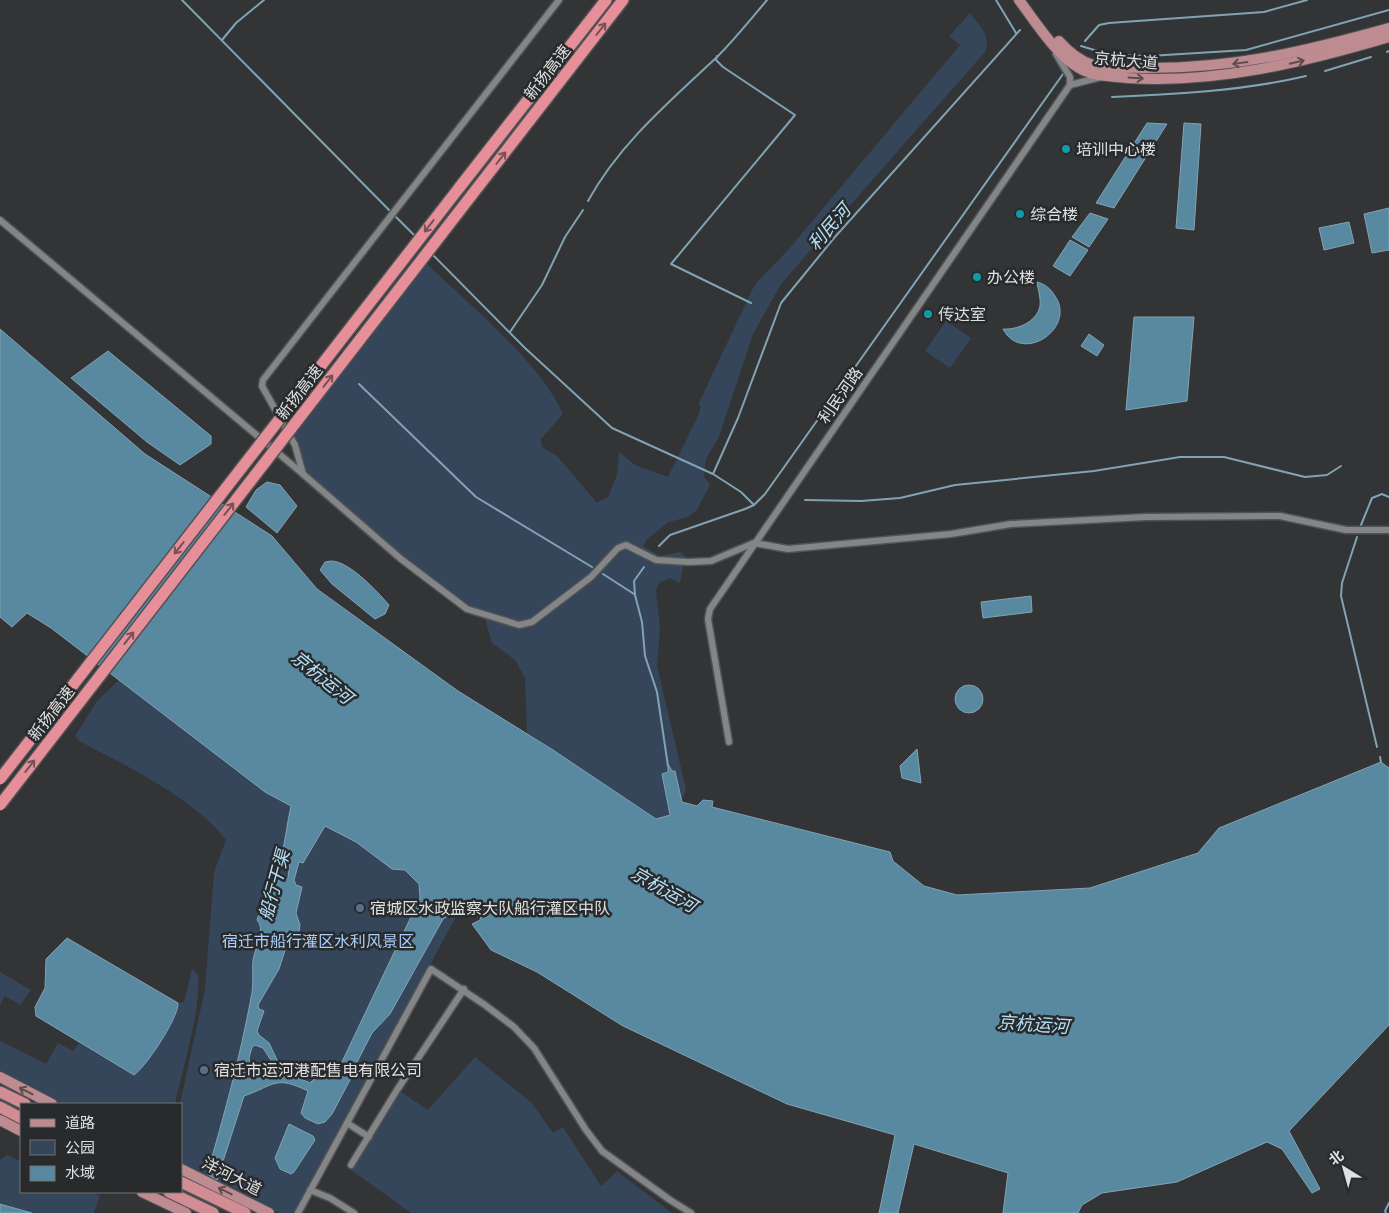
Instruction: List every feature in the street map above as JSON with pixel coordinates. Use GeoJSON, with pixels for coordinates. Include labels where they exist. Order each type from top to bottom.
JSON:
{"type":"FeatureCollection","features":[{"type":"Feature","properties":{"kind":"highway","name":"新扬高速"},"geometry":{"type":"LineString","coordinates":[[0,779],[606,0]]}},
{"type":"Feature","properties":{"kind":"highway","name":"新扬高速"},"geometry":{"type":"LineString","coordinates":[[0,805],[623,0]]}},
{"type":"Feature","properties":{"kind":"highway"},"geometry":{"type":"LineString","coordinates":[[0,1092],[23,1103]]}},
{"type":"Feature","properties":{"kind":"highway"},"geometry":{"type":"LineString","coordinates":[[0,1107],[20,1117]]}},
{"type":"Feature","properties":{"kind":"highway","name":"洋河大道"},"geometry":{"type":"LineString","coordinates":[[182,1182],[245,1213]]}},
{"type":"Feature","properties":{"kind":"highway"},"geometry":{"type":"LineString","coordinates":[[171,1193],[213,1213]]}},
{"type":"Feature","properties":{"kind":"main road"},"geometry":{"type":"LineString","coordinates":[[1019,0],[1028,11]]}},
{"type":"Feature","properties":{"kind":"main road","name":"京杭大道"},"geometry":{"type":"LineString","coordinates":[[1028,11],[1067,50],[1093,65],[1106,67],[1157,68],[1237,63],[1305,50],[1389,28]]}},
{"type":"Feature","properties":{"kind":"main road","name":"京杭大道"},"geometry":{"type":"LineString","coordinates":[[1028,11],[1065,58],[1078,68],[1091,74],[1146,79],[1237,74],[1300,61],[1389,37]]}},
{"type":"Feature","properties":{"kind":"main road"},"geometry":{"type":"LineString","coordinates":[[0,1077],[50,1103]]}},
{"type":"Feature","properties":{"kind":"main road"},"geometry":{"type":"LineString","coordinates":[[0,1120],[20,1130]]}},
{"type":"Feature","properties":{"kind":"main road","name":"洋河大道"},"geometry":{"type":"LineString","coordinates":[[182,1170],[269,1213]]}},
{"type":"Feature","properties":{"kind":"main road"},"geometry":{"type":"LineString","coordinates":[[144,1193],[186,1213]]}},
{"type":"Feature","properties":{"kind":"street"},"geometry":{"type":"LineString","coordinates":[[303,474],[295,445],[262,386],[263,380],[383,229],[560,0]]}},
{"type":"Feature","properties":{"kind":"street"},"geometry":{"type":"LineString","coordinates":[[1028,11],[1070,77],[1070,85],[1106,76]]}},
{"type":"Feature","properties":{"kind":"street","name":"利民河路"},"geometry":{"type":"LineString","coordinates":[[730,742],[708,619],[710,609],[1070,85]]}},
{"type":"Feature","properties":{"kind":"street"},"geometry":{"type":"LineString","coordinates":[[0,220],[303,474],[400,559],[458,604],[480,614],[519,625],[532,622],[591,577],[618,548],[626,545],[656,560],[688,562],[711,561],[754,544],[788,549],[926,536],[1011,524],[1146,517],[1280,516],[1346,530],[1389,530]]}},
{"type":"Feature","properties":{"kind":"street"},"geometry":{"type":"LineString","coordinates":[[298,1213],[431,969],[464,989],[508,1022],[534,1048],[586,1130],[602,1151],[691,1213]]}},
{"type":"Feature","properties":{"kind":"street"},"geometry":{"type":"LineString","coordinates":[[351,1165],[407,1074],[464,989]]}},
{"type":"Feature","properties":{"kind":"street"},"geometry":{"type":"LineString","coordinates":[[347,1122],[369,1137]]}},
{"type":"Feature","properties":{"kind":"street"},"geometry":{"type":"LineString","coordinates":[[310,1190],[330,1198],[354,1213]]}},
{"type":"Feature","properties":{"kind":"green space"},"geometry":{"type":"Polygon","coordinates":[[[970,13],[981,26],[986,36],[987,46],[985,52],[781,284],[753,334],[719,437],[706,459],[704,477],[710,484],[697,510],[688,517],[669,522],[648,538],[643,546],[660,556],[680,552],[685,556],[680,583],[670,578],[659,583],[656,590],[660,629],[657,666],[686,789],[682,800],[675,810],[666,816],[654,818],[527,733],[525,678],[515,660],[492,643],[484,615],[436,590],[393,558],[299,477],[291,443],[295,434],[426,263],[502,334],[538,374],[563,414],[541,439],[542,447],[557,456],[597,503],[608,497],[617,475],[619,452],[635,465],[668,477],[698,416],[701,406],[698,405],[752,290],[788,250],[960,45],[949,36],[970,13]]]}},
{"type":"Feature","properties":{"kind":"green space"},"geometry":{"type":"Polygon","coordinates":[[[946,321],[971,338],[950,368],[925,351],[946,321]]]}},
{"type":"Feature","properties":{"kind":"green space","name":"宿迁市船行灌区水利风景区"},"geometry":{"type":"Polygon","coordinates":[[[119,680],[249,780],[465,900],[296,1213],[279,1213],[182,1164],[182,1103],[180,1103],[205,989],[214,872],[226,840],[213,825],[178,797],[138,772],[79,741],[75,736],[97,701],[119,680]]]}},
{"type":"Feature","properties":{"kind":"green space"},"geometry":{"type":"Polygon","coordinates":[[[192,969],[198,974],[197,1003],[191,1038],[175,1103],[61,1103],[0,1072],[0,1041],[46,1064],[58,1043],[73,1051],[79,1043],[134,1075],[146,1062],[168,1030],[178,1003],[184,1002],[192,969]]]}},
{"type":"Feature","properties":{"kind":"green space"},"geometry":{"type":"Polygon","coordinates":[[[0,972],[31,990],[20,1005],[5,996],[0,1005],[0,972]]]}},
{"type":"Feature","properties":{"kind":"green space"},"geometry":{"type":"Polygon","coordinates":[[[475,1057],[532,1103],[553,1133],[563,1127],[601,1186],[617,1171],[672,1213],[411,1213],[351,1170],[401,1092],[428,1110],[475,1057]]]}},
{"type":"Feature","properties":{"kind":"green space"},"geometry":{"type":"Polygon","coordinates":[[[7,1155],[20,1161],[20,1193],[92,1193],[100,1196],[94,1213],[33,1213],[0,1203],[0,1160],[7,1155]]]}},
{"type":"Feature","properties":{"kind":"water"},"geometry":{"type":"Polygon","coordinates":[[[1147,123],[1167,124],[1114,208],[1096,203],[1147,123]]]}},
{"type":"Feature","properties":{"kind":"water"},"geometry":{"type":"Polygon","coordinates":[[[1184,123],[1201,124],[1194,230],[1176,228],[1184,123]]]}},
{"type":"Feature","properties":{"kind":"water"},"geometry":{"type":"Polygon","coordinates":[[[1389,208],[1389,250],[1372,253],[1364,214],[1389,208]]]}},
{"type":"Feature","properties":{"kind":"water"},"geometry":{"type":"Polygon","coordinates":[[[1090,213],[1108,219],[1089,247],[1072,237],[1090,213]]]}},
{"type":"Feature","properties":{"kind":"water"},"geometry":{"type":"Polygon","coordinates":[[[1349,222],[1354,243],[1324,250],[1319,228],[1349,222]]]}},
{"type":"Feature","properties":{"kind":"water"},"geometry":{"type":"Polygon","coordinates":[[[1070,240],[1088,250],[1070,276],[1053,266],[1070,240]]]}},
{"type":"Feature","properties":{"kind":"water"},"geometry":{"type":"Polygon","coordinates":[[[1037,282],[1048,287],[1055,296],[1060,308],[1059,320],[1053,330],[1044,338],[1034,343],[1022,344],[1012,339],[1003,329],[1026,324],[1038,312],[1040,297],[1037,282]]]}},
{"type":"Feature","properties":{"kind":"water"},"geometry":{"type":"Polygon","coordinates":[[[1134,317],[1194,317],[1187,401],[1126,410],[1134,317]]]}},
{"type":"Feature","properties":{"kind":"water","name":"京杭运河"},"geometry":{"type":"Polygon","coordinates":[[[0,329],[145,454],[272,536],[317,589],[458,691],[553,750],[656,819],[670,815],[662,774],[668,772],[668,764],[672,771],[675,771],[682,802],[697,806],[703,800],[713,801],[712,807],[890,852],[893,861],[924,886],[957,895],[1090,888],[1198,853],[1219,828],[1381,762],[1389,768],[1389,1025],[1289,1131],[1320,1189],[1312,1193],[1282,1149],[1267,1142],[1177,1182],[1102,1193],[1082,1205],[1078,1213],[1003,1213],[1008,1173],[914,1144],[898,1213],[879,1213],[895,1135],[787,1104],[623,1026],[537,972],[491,950],[472,924],[480,920],[481,916],[471,913],[456,913],[443,919],[390,1014],[372,1033],[356,1064],[348,1071],[350,1080],[332,1114],[325,1122],[318,1124],[305,1118],[301,1113],[308,1091],[288,1083],[275,1083],[244,1096],[217,1180],[207,1174],[247,1020],[252,988],[253,960],[260,934],[257,920],[260,911],[270,900],[279,879],[285,881],[288,878],[290,860],[281,856],[291,806],[265,792],[51,628],[27,613],[12,627],[0,617],[0,329]],[[325,826],[303,863],[299,862],[294,880],[296,885],[302,887],[296,913],[300,925],[299,932],[288,941],[279,969],[258,1005],[259,1009],[264,1011],[257,1031],[259,1035],[269,1043],[279,1064],[291,1071],[294,1076],[310,1083],[316,1077],[327,1076],[340,1066],[420,898],[419,884],[405,870],[392,869],[356,842],[325,826]],[[255,1045],[252,1047],[249,1058],[251,1071],[263,1075],[273,1071],[274,1065],[263,1048],[255,1045]]]}},
{"type":"Feature","properties":{"kind":"water"},"geometry":{"type":"Polygon","coordinates":[[[1089,334],[1104,345],[1097,356],[1081,346],[1089,334]]]}},
{"type":"Feature","properties":{"kind":"water"},"geometry":{"type":"Polygon","coordinates":[[[108,351],[211,436],[211,444],[180,465],[147,442],[71,378],[108,351]]]}},
{"type":"Feature","properties":{"kind":"water"},"geometry":{"type":"Polygon","coordinates":[[[267,482],[280,485],[297,506],[277,533],[246,507],[256,490],[267,482]]]}},
{"type":"Feature","properties":{"kind":"water"},"geometry":{"type":"Polygon","coordinates":[[[331,561],[346,566],[370,585],[389,605],[385,614],[375,619],[332,584],[320,570],[325,562],[331,561]]]}},
{"type":"Feature","properties":{"kind":"water"},"geometry":{"type":"Polygon","coordinates":[[[1031,596],[1032,612],[983,618],[981,602],[1031,596]]]}},
{"type":"Feature","properties":{"kind":"water"},"geometry":{"type":"Polygon","coordinates":[[[969,685],[979,689],[983,699],[979,709],[969,713],[959,709],[955,699],[959,689],[969,685]]]}},
{"type":"Feature","properties":{"kind":"water"},"geometry":{"type":"Polygon","coordinates":[[[917,749],[921,783],[902,778],[900,766],[917,749]]]}},
{"type":"Feature","properties":{"kind":"water"},"geometry":{"type":"Polygon","coordinates":[[[67,938],[178,1003],[168,1030],[146,1062],[134,1075],[36,1016],[35,1007],[45,988],[46,959],[67,938]]]}},
{"type":"Feature","properties":{"kind":"water"},"geometry":{"type":"Polygon","coordinates":[[[289,1124],[313,1136],[315,1140],[291,1174],[280,1169],[275,1158],[289,1124]]]}},
{"type":"Feature","properties":{"kind":"water"},"geometry":{"type":"Polygon","coordinates":[[[0,1204],[32,1213],[0,1213],[0,1204]]]}},
{"type":"Feature","properties":{"kind":"waterway"},"geometry":{"type":"LineString","coordinates":[[182,0],[391,212]]}},
{"type":"Feature","properties":{"kind":"waterway"},"geometry":{"type":"LineString","coordinates":[[222,40],[236,23],[264,0]]}},
{"type":"Feature","properties":{"kind":"waterway"},"geometry":{"type":"LineString","coordinates":[[588,201],[615,161],[646,124],[724,50],[767,0]]}},
{"type":"Feature","properties":{"kind":"waterway"},"geometry":{"type":"LineString","coordinates":[[996,0],[1016,33]]}},
{"type":"Feature","properties":{"kind":"waterway"},"geometry":{"type":"LineString","coordinates":[[1085,41],[1099,25],[1109,23],[1264,12],[1307,0]]}},
{"type":"Feature","properties":{"kind":"waterway"},"geometry":{"type":"LineString","coordinates":[[1081,46],[1111,55],[1149,56],[1246,50],[1389,10]]}},
{"type":"Feature","properties":{"kind":"waterway","name":"利民河"},"geometry":{"type":"LineString","coordinates":[[713,474],[738,418],[781,303],[834,238],[1020,30]]}},
{"type":"Feature","properties":{"kind":"waterway"},"geometry":{"type":"LineString","coordinates":[[717,56],[716,60],[723,67],[795,115],[671,264],[751,303]]}},
{"type":"Feature","properties":{"kind":"waterway"},"geometry":{"type":"LineString","coordinates":[[1325,71],[1371,57]]}},
{"type":"Feature","properties":{"kind":"waterway"},"geometry":{"type":"LineString","coordinates":[[659,546],[670,535],[745,509],[754,505],[765,494],[1063,74]]}},
{"type":"Feature","properties":{"kind":"waterway"},"geometry":{"type":"LineString","coordinates":[[1112,97],[1234,88],[1306,76]]}},
{"type":"Feature","properties":{"kind":"waterway"},"geometry":{"type":"LineString","coordinates":[[510,332],[542,285],[565,237],[583,210]]}},
{"type":"Feature","properties":{"kind":"waterway"},"geometry":{"type":"LineString","coordinates":[[395,216],[416,237]]}},
{"type":"Feature","properties":{"kind":"waterway"},"geometry":{"type":"LineString","coordinates":[[431,253],[525,348],[612,428],[713,474],[741,492],[754,505]]}},
{"type":"Feature","properties":{"kind":"waterway"},"geometry":{"type":"LineString","coordinates":[[359,384],[476,497],[592,567]]}},
{"type":"Feature","properties":{"kind":"waterway"},"geometry":{"type":"LineString","coordinates":[[805,500],[861,501],[900,498],[955,485],[1094,471],[1180,457],[1224,457],[1305,477],[1327,475],[1341,466]]}},
{"type":"Feature","properties":{"kind":"waterway"},"geometry":{"type":"LineString","coordinates":[[1361,525],[1372,498],[1382,494],[1389,497]]}},
{"type":"Feature","properties":{"kind":"waterway"},"geometry":{"type":"LineString","coordinates":[[1357,537],[1342,583],[1341,596],[1377,747]]}},
{"type":"Feature","properties":{"kind":"waterway"},"geometry":{"type":"LineString","coordinates":[[644,567],[634,581],[635,595],[642,622],[645,656],[657,692],[668,766]]}},
{"type":"Feature","properties":{"kind":"waterway"},"geometry":{"type":"LineString","coordinates":[[603,574],[634,594]]}},
{"type":"Feature","properties":{"kind":"waterway"},"geometry":{"type":"LineString","coordinates":[[1380,757],[1381,762]]}},
{"type":"Feature","properties":{"kind":"waterway"},"geometry":{"type":"LineString","coordinates":[[1386,1213],[1385,1211],[1389,1203]]}},
{"type":"Feature","properties":{"kind":"place","name":"培训中心楼"},"geometry":{"type":"Point","coordinates":[1066,149]}},
{"type":"Feature","properties":{"kind":"place","name":"综合楼"},"geometry":{"type":"Point","coordinates":[1020,214]}},
{"type":"Feature","properties":{"kind":"place","name":"办公楼"},"geometry":{"type":"Point","coordinates":[977,277]}},
{"type":"Feature","properties":{"kind":"place","name":"传达室"},"geometry":{"type":"Point","coordinates":[928,314]}},
{"type":"Feature","properties":{"kind":"place","name":"宿城区水政监察大队船行灌区中队"},"geometry":{"type":"Point","coordinates":[360,908]}},
{"type":"Feature","properties":{"kind":"place","name":"宿迁市运河港配售电有限公司"},"geometry":{"type":"Point","coordinates":[204,1070]}},
{"type":"Feature","properties":{"kind":"water label","name":"船行干渠"},"geometry":{"type":"Point","coordinates":[274,885]}}]}
